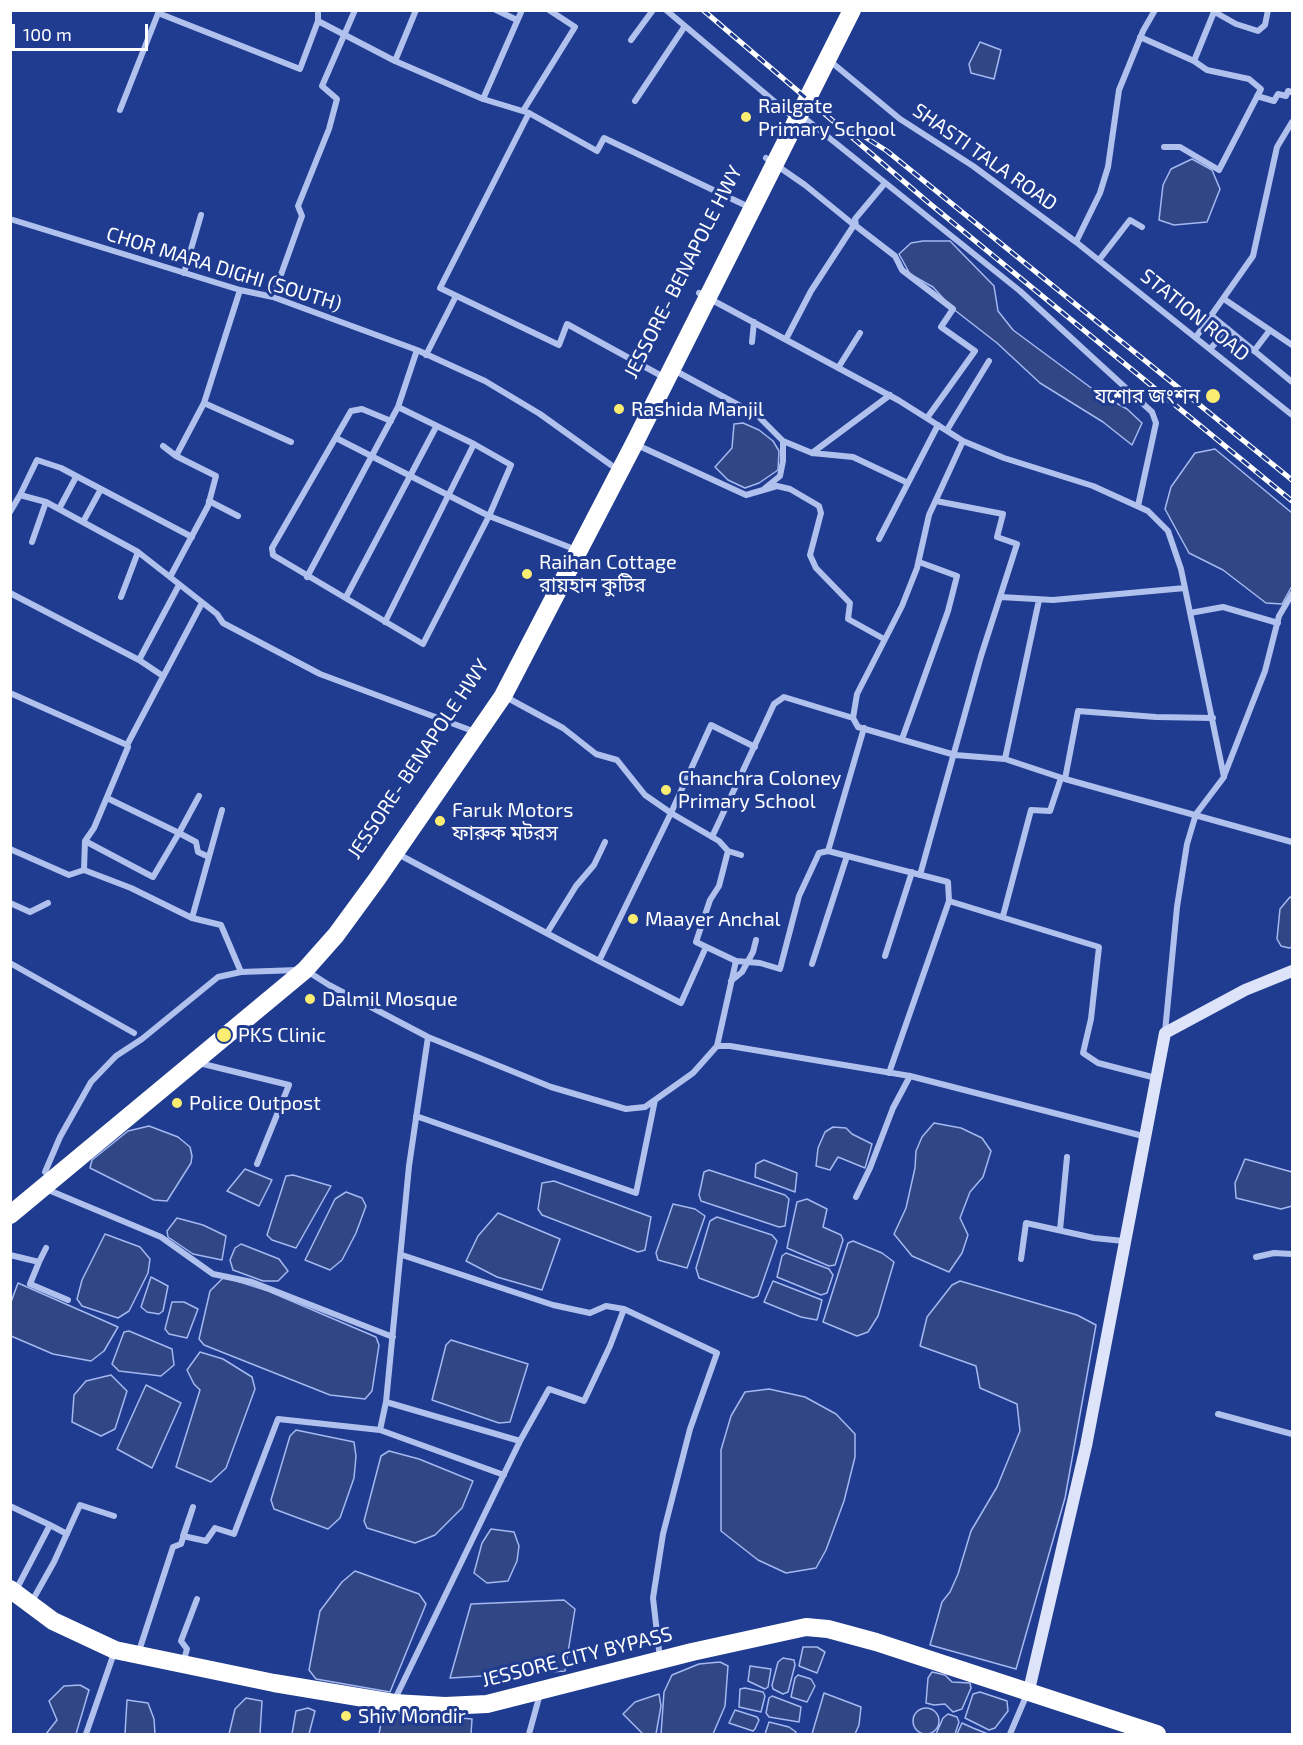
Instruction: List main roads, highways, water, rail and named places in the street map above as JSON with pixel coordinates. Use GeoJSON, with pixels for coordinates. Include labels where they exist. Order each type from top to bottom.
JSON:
{"type":"FeatureCollection","features":[{"type":"Feature","properties":{"kind":"highway","name":"JESSORE- BENAPOLE HWY"},"geometry":{"type":"LineString","coordinates":[[795,114],[818,83],[841,10]]}},
{"type":"Feature","properties":{"kind":"highway"},"geometry":{"type":"LineString","coordinates":[[825,56],[852,10]]}},
{"type":"Feature","properties":{"kind":"highway","name":"JESSORE- BENAPOLE HWY"},"geometry":{"type":"LineString","coordinates":[[10,1215],[44,1180],[298,970],[470,730],[533,620],[611,465],[665,371],[825,56]]}},
{"type":"Feature","properties":{"kind":"highway","name":"JESSORE- BENAPOLE HWY"},"geometry":{"type":"LineString","coordinates":[[10,1201],[44,1180],[196,1063],[298,970],[348,920],[503,696],[634,444],[665,371]]}},
{"type":"Feature","properties":{"kind":"highway","name":"JESSORE CITY BYPASS"},"geometry":{"type":"LineString","coordinates":[[13,1590],[53,1621],[115,1650],[285,1685],[394,1702],[470,1706],[499,1702],[806,1627],[847,1634],[1029,1690],[1157,1734]]}},
{"type":"Feature","properties":{"kind":"water"},"geometry":{"type":"Polygon","coordinates":[[[980,42],[1001,50],[994,79],[971,73],[969,64],[980,42]]]}},
{"type":"Feature","properties":{"kind":"water"},"geometry":{"type":"Polygon","coordinates":[[[1192,159],[1212,170],[1220,189],[1207,222],[1174,225],[1159,220],[1163,185],[1171,169],[1192,159]]]}},
{"type":"Feature","properties":{"kind":"water"},"geometry":{"type":"Polygon","coordinates":[[[950,241],[994,286],[998,311],[1013,330],[1098,393],[1127,409],[1142,423],[1132,445],[1103,422],[1040,383],[997,343],[952,308],[933,287],[910,274],[899,254],[911,243],[950,241]]]}},
{"type":"Feature","properties":{"kind":"water"},"geometry":{"type":"Polygon","coordinates":[[[743,423],[759,430],[773,441],[779,451],[778,470],[759,483],[745,488],[728,480],[715,467],[732,448],[734,424],[743,423]]]}},
{"type":"Feature","properties":{"kind":"water"},"geometry":{"type":"Polygon","coordinates":[[[1215,449],[1292,513],[1292,586],[1282,604],[1266,603],[1223,570],[1189,553],[1165,509],[1171,487],[1195,453],[1215,449]]]}},
{"type":"Feature","properties":{"kind":"water"},"geometry":{"type":"Polygon","coordinates":[[[1290,897],[1292,898],[1292,947],[1289,948],[1281,946],[1277,939],[1280,909],[1290,897]]]}},
{"type":"Feature","properties":{"kind":"water"},"geometry":{"type":"Polygon","coordinates":[[[934,1123],[961,1128],[982,1138],[991,1151],[983,1177],[970,1192],[960,1218],[968,1235],[962,1253],[949,1272],[912,1256],[894,1234],[906,1208],[915,1168],[916,1151],[922,1137],[934,1123]]]}},
{"type":"Feature","properties":{"kind":"water"},"geometry":{"type":"Polygon","coordinates":[[[149,1126],[178,1137],[190,1147],[191,1163],[167,1201],[154,1200],[90,1168],[92,1160],[128,1131],[149,1126]]]}},
{"type":"Feature","properties":{"kind":"water"},"geometry":{"type":"Polygon","coordinates":[[[833,1127],[846,1128],[852,1134],[872,1144],[865,1168],[838,1157],[830,1170],[816,1166],[818,1148],[825,1132],[833,1127]]]}},
{"type":"Feature","properties":{"kind":"water"},"geometry":{"type":"Polygon","coordinates":[[[1245,1159],[1292,1172],[1292,1206],[1281,1209],[1236,1198],[1235,1183],[1245,1159]]]}},
{"type":"Feature","properties":{"kind":"water"},"geometry":{"type":"Polygon","coordinates":[[[764,1160],[797,1173],[795,1192],[755,1177],[756,1164],[764,1160]]]}},
{"type":"Feature","properties":{"kind":"water"},"geometry":{"type":"Polygon","coordinates":[[[245,1169],[272,1180],[259,1206],[227,1191],[245,1169]]]}},
{"type":"Feature","properties":{"kind":"water"},"geometry":{"type":"Polygon","coordinates":[[[709,1170],[785,1195],[789,1199],[785,1226],[779,1227],[701,1201],[699,1195],[704,1172],[709,1170]]]}},
{"type":"Feature","properties":{"kind":"water"},"geometry":{"type":"Polygon","coordinates":[[[293,1175],[331,1186],[296,1248],[272,1240],[267,1235],[286,1176],[293,1175]]]}},
{"type":"Feature","properties":{"kind":"water"},"geometry":{"type":"Polygon","coordinates":[[[554,1181],[651,1217],[645,1250],[638,1252],[542,1215],[538,1209],[542,1183],[554,1181]]]}},
{"type":"Feature","properties":{"kind":"water"},"geometry":{"type":"Polygon","coordinates":[[[346,1192],[362,1198],[366,1206],[356,1233],[342,1260],[330,1270],[305,1260],[335,1199],[346,1192]]]}},
{"type":"Feature","properties":{"kind":"water"},"geometry":{"type":"Polygon","coordinates":[[[807,1199],[827,1209],[823,1227],[841,1235],[843,1240],[835,1265],[829,1266],[787,1248],[797,1202],[807,1199]]]}},
{"type":"Feature","properties":{"kind":"water"},"geometry":{"type":"Polygon","coordinates":[[[673,1204],[695,1209],[705,1216],[687,1268],[658,1260],[656,1253],[673,1204]]]}},
{"type":"Feature","properties":{"kind":"water"},"geometry":{"type":"Polygon","coordinates":[[[498,1213],[560,1239],[542,1290],[497,1277],[466,1261],[478,1236],[498,1213]]]}},
{"type":"Feature","properties":{"kind":"water"},"geometry":{"type":"Polygon","coordinates":[[[717,1217],[772,1235],[777,1241],[758,1296],[753,1298],[699,1278],[696,1268],[710,1221],[717,1217]]]}},
{"type":"Feature","properties":{"kind":"water"},"geometry":{"type":"Polygon","coordinates":[[[177,1218],[203,1225],[226,1236],[222,1260],[193,1254],[168,1237],[167,1231],[177,1218]]]}},
{"type":"Feature","properties":{"kind":"water"},"geometry":{"type":"Polygon","coordinates":[[[105,1234],[140,1247],[150,1259],[148,1273],[129,1311],[118,1318],[82,1306],[77,1299],[82,1280],[105,1234]]]}},
{"type":"Feature","properties":{"kind":"water"},"geometry":{"type":"Polygon","coordinates":[[[853,1241],[882,1253],[894,1262],[878,1316],[868,1332],[857,1336],[823,1322],[848,1243],[853,1241]]]}},
{"type":"Feature","properties":{"kind":"water"},"geometry":{"type":"Polygon","coordinates":[[[241,1244],[279,1259],[288,1271],[278,1281],[263,1281],[233,1270],[230,1260],[235,1248],[241,1244]]]}},
{"type":"Feature","properties":{"kind":"water"},"geometry":{"type":"Polygon","coordinates":[[[786,1253],[829,1269],[833,1275],[827,1293],[821,1295],[777,1277],[782,1256],[786,1253]]]}},
{"type":"Feature","properties":{"kind":"water"},"geometry":{"type":"Polygon","coordinates":[[[151,1277],[168,1286],[163,1311],[159,1314],[147,1312],[141,1307],[151,1277]]]}},
{"type":"Feature","properties":{"kind":"water"},"geometry":{"type":"Polygon","coordinates":[[[224,1277],[268,1291],[376,1337],[379,1345],[372,1391],[365,1399],[330,1395],[204,1345],[199,1339],[210,1291],[224,1277]]]}},
{"type":"Feature","properties":{"kind":"water"},"geometry":{"type":"Polygon","coordinates":[[[773,1281],[822,1300],[817,1320],[801,1317],[764,1302],[773,1281]]]}},
{"type":"Feature","properties":{"kind":"water"},"geometry":{"type":"Polygon","coordinates":[[[960,1281],[1077,1315],[1096,1325],[1065,1498],[1016,1669],[930,1645],[942,1602],[950,1592],[958,1574],[971,1531],[997,1487],[1020,1431],[1017,1404],[980,1388],[976,1366],[920,1346],[927,1317],[952,1285],[960,1281]]]}},
{"type":"Feature","properties":{"kind":"water"},"geometry":{"type":"Polygon","coordinates":[[[18,1283],[118,1327],[104,1351],[91,1361],[53,1354],[11,1336],[11,1302],[18,1283]]]}},
{"type":"Feature","properties":{"kind":"water"},"geometry":{"type":"Polygon","coordinates":[[[172,1302],[184,1302],[198,1309],[187,1338],[169,1334],[165,1329],[172,1302]]]}},
{"type":"Feature","properties":{"kind":"water"},"geometry":{"type":"Polygon","coordinates":[[[129,1331],[172,1349],[174,1365],[161,1376],[119,1371],[112,1364],[124,1332],[129,1331]]]}},
{"type":"Feature","properties":{"kind":"water"},"geometry":{"type":"Polygon","coordinates":[[[451,1340],[528,1364],[510,1422],[499,1423],[432,1400],[446,1345],[451,1340]]]}},
{"type":"Feature","properties":{"kind":"water"},"geometry":{"type":"Polygon","coordinates":[[[200,1352],[223,1359],[252,1377],[255,1389],[226,1468],[211,1482],[176,1467],[200,1390],[187,1370],[200,1352]]]}},
{"type":"Feature","properties":{"kind":"water"},"geometry":{"type":"Polygon","coordinates":[[[111,1375],[127,1391],[115,1429],[101,1436],[72,1422],[74,1395],[86,1381],[111,1375]]]}},
{"type":"Feature","properties":{"kind":"water"},"geometry":{"type":"Polygon","coordinates":[[[146,1385],[181,1403],[152,1468],[117,1449],[146,1385]]]}},
{"type":"Feature","properties":{"kind":"water"},"geometry":{"type":"Polygon","coordinates":[[[769,1389],[805,1397],[836,1414],[855,1434],[855,1457],[844,1501],[826,1550],[816,1568],[786,1573],[758,1560],[721,1531],[721,1450],[731,1416],[745,1392],[769,1389]]]}},
{"type":"Feature","properties":{"kind":"water"},"geometry":{"type":"Polygon","coordinates":[[[296,1430],[354,1442],[356,1456],[354,1478],[340,1518],[328,1529],[274,1509],[271,1500],[290,1436],[296,1430]]]}},
{"type":"Feature","properties":{"kind":"water"},"geometry":{"type":"Polygon","coordinates":[[[389,1451],[419,1459],[473,1481],[462,1508],[435,1535],[415,1543],[367,1528],[364,1521],[381,1456],[389,1451]]]}},
{"type":"Feature","properties":{"kind":"water"},"geometry":{"type":"Polygon","coordinates":[[[491,1529],[514,1532],[519,1546],[517,1561],[508,1581],[487,1583],[474,1573],[482,1543],[491,1529]]]}},
{"type":"Feature","properties":{"kind":"water"},"geometry":{"type":"Polygon","coordinates":[[[355,1571],[419,1594],[426,1604],[390,1692],[316,1679],[309,1670],[320,1611],[342,1582],[355,1571]]]}},
{"type":"Feature","properties":{"kind":"water"},"geometry":{"type":"Polygon","coordinates":[[[564,1600],[575,1609],[565,1671],[450,1678],[471,1604],[564,1600]]]}},
{"type":"Feature","properties":{"kind":"water"},"geometry":{"type":"Polygon","coordinates":[[[803,1647],[817,1647],[825,1652],[817,1673],[799,1666],[803,1647]]]}},
{"type":"Feature","properties":{"kind":"water"},"geometry":{"type":"Polygon","coordinates":[[[783,1658],[794,1660],[795,1665],[788,1692],[783,1694],[773,1689],[772,1685],[778,1662],[783,1658]]]}},
{"type":"Feature","properties":{"kind":"water"},"geometry":{"type":"Polygon","coordinates":[[[720,1662],[728,1666],[725,1706],[713,1734],[661,1734],[664,1692],[672,1675],[699,1664],[720,1662]]]}},
{"type":"Feature","properties":{"kind":"water"},"geometry":{"type":"Polygon","coordinates":[[[750,1666],[771,1669],[768,1687],[765,1689],[748,1681],[750,1666]]]}},
{"type":"Feature","properties":{"kind":"water"},"geometry":{"type":"Polygon","coordinates":[[[932,1672],[945,1675],[952,1682],[970,1683],[971,1688],[962,1709],[953,1712],[945,1704],[926,1703],[928,1678],[932,1672]]]}},
{"type":"Feature","properties":{"kind":"water"},"geometry":{"type":"Polygon","coordinates":[[[798,1675],[811,1679],[815,1686],[807,1702],[791,1697],[795,1678],[798,1675]]]}},
{"type":"Feature","properties":{"kind":"water"},"geometry":{"type":"Polygon","coordinates":[[[80,1685],[89,1690],[76,1734],[46,1734],[57,1720],[49,1701],[64,1686],[80,1685]]]}},
{"type":"Feature","properties":{"kind":"water"},"geometry":{"type":"Polygon","coordinates":[[[740,1689],[763,1692],[765,1696],[761,1712],[739,1707],[740,1689]]]}},
{"type":"Feature","properties":{"kind":"water"},"geometry":{"type":"Polygon","coordinates":[[[980,1692],[1007,1701],[1008,1711],[995,1728],[989,1730],[965,1718],[973,1694],[980,1692]]]}},
{"type":"Feature","properties":{"kind":"water"},"geometry":{"type":"Polygon","coordinates":[[[824,1693],[861,1707],[859,1725],[855,1734],[812,1734],[824,1693]]]}},
{"type":"Feature","properties":{"kind":"water"},"geometry":{"type":"Polygon","coordinates":[[[659,1694],[661,1706],[656,1734],[643,1734],[623,1714],[635,1702],[659,1694]]]}},
{"type":"Feature","properties":{"kind":"water"},"geometry":{"type":"Polygon","coordinates":[[[772,1696],[801,1707],[799,1722],[769,1717],[766,1713],[769,1698],[772,1696]]]}},
{"type":"Feature","properties":{"kind":"water"},"geometry":{"type":"Polygon","coordinates":[[[246,1698],[262,1701],[260,1734],[229,1734],[235,1709],[246,1698]]]}},
{"type":"Feature","properties":{"kind":"water"},"geometry":{"type":"Polygon","coordinates":[[[127,1700],[148,1703],[154,1719],[155,1734],[125,1734],[127,1700]]]}},
{"type":"Feature","properties":{"kind":"water"},"geometry":{"type":"Polygon","coordinates":[[[308,1708],[315,1711],[309,1734],[292,1734],[296,1711],[308,1708]]]}},
{"type":"Feature","properties":{"kind":"water"},"geometry":{"type":"Polygon","coordinates":[[[926,1708],[935,1712],[939,1721],[935,1730],[926,1734],[917,1730],[913,1721],[917,1712],[926,1708]]]}},
{"type":"Feature","properties":{"kind":"water"},"geometry":{"type":"Polygon","coordinates":[[[735,1710],[757,1717],[759,1720],[753,1731],[729,1723],[735,1710]]]}},
{"type":"Feature","properties":{"kind":"water"},"geometry":{"type":"Polygon","coordinates":[[[406,1713],[472,1719],[471,1734],[379,1734],[382,1718],[387,1714],[406,1713]]]}},
{"type":"Feature","properties":{"kind":"water"},"geometry":{"type":"Polygon","coordinates":[[[948,1714],[957,1717],[959,1722],[955,1734],[936,1734],[943,1718],[948,1714]]]}},
{"type":"Feature","properties":{"kind":"water"},"geometry":{"type":"Polygon","coordinates":[[[769,1722],[789,1727],[796,1732],[795,1734],[765,1734],[769,1722]]]}},
{"type":"Feature","properties":{"kind":"water"},"geometry":{"type":"Polygon","coordinates":[[[962,1723],[973,1728],[988,1734],[957,1734],[962,1723]]]}},
{"type":"Feature","properties":{"kind":"railway"},"geometry":{"type":"LineString","coordinates":[[703,10],[929,203],[1292,501]]}},
{"type":"Feature","properties":{"kind":"railway"},"geometry":{"type":"LineString","coordinates":[[854,130],[887,151],[1292,480]]}},
{"type":"Feature","properties":{"kind":"place","name":"Railgate Primary School"},"geometry":{"type":"Point","coordinates":[746,117]}},
{"type":"Feature","properties":{"kind":"place","name":"যশোর জংশন"},"geometry":{"type":"Point","coordinates":[1213,396]}},
{"type":"Feature","properties":{"kind":"place","name":"Rashida Manjil"},"geometry":{"type":"Point","coordinates":[619,409]}},
{"type":"Feature","properties":{"kind":"place","name":"Raihan Cottage রায়হান কুটির"},"geometry":{"type":"Point","coordinates":[527,574]}},
{"type":"Feature","properties":{"kind":"place","name":"Chanchra Coloney Primary School"},"geometry":{"type":"Point","coordinates":[666,790]}},
{"type":"Feature","properties":{"kind":"place","name":"Faruk Motors ফারুক মটরস"},"geometry":{"type":"Point","coordinates":[440,821]}},
{"type":"Feature","properties":{"kind":"place","name":"Maayer Anchal"},"geometry":{"type":"Point","coordinates":[633,919]}},
{"type":"Feature","properties":{"kind":"place","name":"Dalmil Mosque"},"geometry":{"type":"Point","coordinates":[310,999]}},
{"type":"Feature","properties":{"kind":"place","name":"PKS Clinic"},"geometry":{"type":"Point","coordinates":[224,1035]}},
{"type":"Feature","properties":{"kind":"place","name":"Police Outpost"},"geometry":{"type":"Point","coordinates":[177,1103]}},
{"type":"Feature","properties":{"kind":"place","name":"Shiv Mondir"},"geometry":{"type":"Point","coordinates":[346,1716]}}]}
